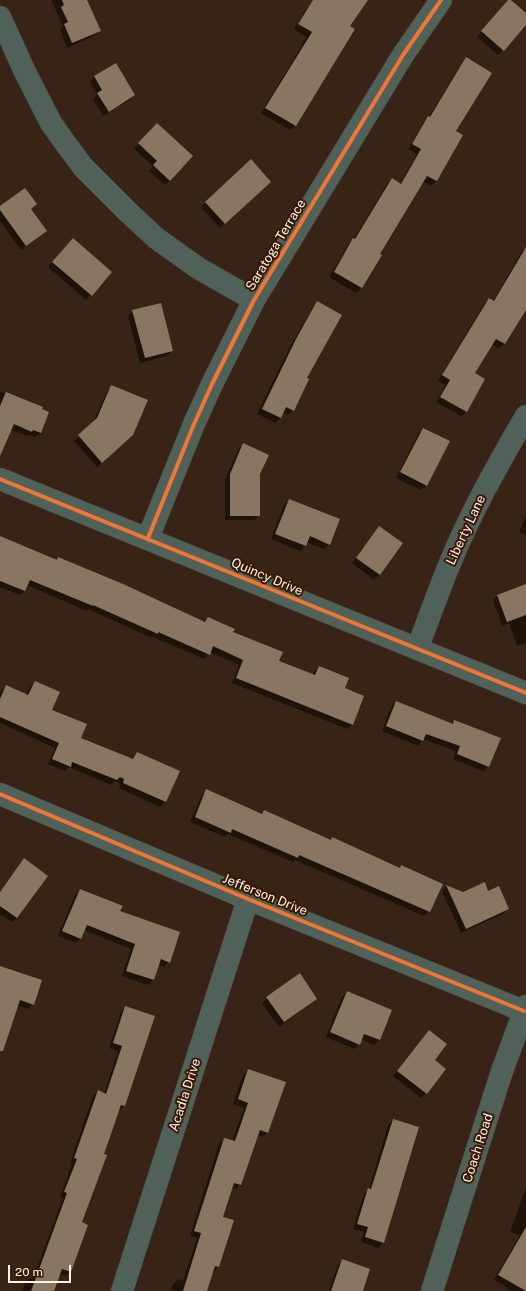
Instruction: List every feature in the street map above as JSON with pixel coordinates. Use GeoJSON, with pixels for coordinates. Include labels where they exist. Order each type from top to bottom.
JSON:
{"type":"FeatureCollection","features":[{"type":"Feature","properties":{"kind":"street","name":"Saratoga Terrace"},"geometry":{"type":"LineString","coordinates":[[148,538],[197,417],[254,300],[403,56],[441,0]]}},
{"type":"Feature","properties":{"kind":"street"},"geometry":{"type":"LineString","coordinates":[[0,18],[25,72],[52,123],[83,166],[156,238],[198,268],[254,300]]}},
{"type":"Feature","properties":{"kind":"street","name":"Liberty Lane"},"geometry":{"type":"LineString","coordinates":[[417,649],[450,563],[475,508],[526,416]]}},
{"type":"Feature","properties":{"kind":"street","name":"Quincy Drive"},"geometry":{"type":"LineString","coordinates":[[0,479],[526,693]]}},
{"type":"Feature","properties":{"kind":"street","name":"Jefferson Drive"},"geometry":{"type":"LineString","coordinates":[[0,794],[248,899],[525,1008]]}},
{"type":"Feature","properties":{"kind":"street","name":"Acadia Drive"},"geometry":{"type":"LineString","coordinates":[[122,1291],[248,899]]}},
{"type":"Feature","properties":{"kind":"street","name":"Coach Road"},"geometry":{"type":"LineString","coordinates":[[432,1291],[501,1074],[525,1008]]}},
{"type":"Feature","properties":{"kind":"building"},"geometry":{"type":"Polygon","coordinates":[[[62,0],[87,0],[101,31],[72,43],[64,24],[68,22],[61,7],[64,5],[62,0]]]}},
{"type":"Feature","properties":{"kind":"building"},"geometry":{"type":"Polygon","coordinates":[[[313,0],[368,0],[350,26],[355,29],[296,126],[265,108],[312,32],[298,24],[313,0]]]}},
{"type":"Feature","properties":{"kind":"building"},"geometry":{"type":"Polygon","coordinates":[[[508,0],[511,0],[526,13],[526,25],[504,51],[481,31],[508,0]]]}},
{"type":"Feature","properties":{"kind":"building"},"geometry":{"type":"Polygon","coordinates":[[[466,57],[492,73],[456,131],[463,135],[437,181],[427,176],[380,254],[382,255],[362,288],[334,272],[353,238],[355,239],[392,178],[401,184],[421,149],[412,144],[466,57]]]}},
{"type":"Feature","properties":{"kind":"building"},"geometry":{"type":"Polygon","coordinates":[[[116,63],[135,95],[109,112],[97,93],[102,90],[94,76],[116,63]]]}},
{"type":"Feature","properties":{"kind":"building"},"geometry":{"type":"Polygon","coordinates":[[[157,123],[193,156],[170,181],[153,165],[157,161],[138,143],[157,123]]]}},
{"type":"Feature","properties":{"kind":"building"},"geometry":{"type":"Polygon","coordinates":[[[251,159],[271,182],[225,224],[205,202],[251,159]]]}},
{"type":"Feature","properties":{"kind":"building"},"geometry":{"type":"Polygon","coordinates":[[[25,188],[37,204],[31,209],[47,231],[26,246],[0,210],[0,206],[25,188]]]}},
{"type":"Feature","properties":{"kind":"building"},"geometry":{"type":"Polygon","coordinates":[[[73,238],[112,272],[92,296],[52,262],[73,238]]]}},
{"type":"Feature","properties":{"kind":"building"},"geometry":{"type":"Polygon","coordinates":[[[526,247],[526,310],[505,344],[496,339],[475,373],[485,379],[467,412],[440,397],[450,380],[442,375],[489,298],[494,301],[526,247]]]}},
{"type":"Feature","properties":{"kind":"building"},"geometry":{"type":"Polygon","coordinates":[[[317,301],[342,315],[307,378],[309,379],[294,411],[286,407],[281,418],[262,409],[296,339],[317,301]]]}},
{"type":"Feature","properties":{"kind":"building"},"geometry":{"type":"Polygon","coordinates":[[[161,303],[173,351],[145,358],[132,310],[161,303]]]}},
{"type":"Feature","properties":{"kind":"building"},"geometry":{"type":"Polygon","coordinates":[[[111,385],[148,400],[133,435],[102,463],[78,435],[97,418],[111,385]]]}},
{"type":"Feature","properties":{"kind":"building"},"geometry":{"type":"Polygon","coordinates":[[[6,392],[43,407],[42,409],[49,412],[41,433],[33,430],[32,432],[14,424],[0,456],[0,406],[6,392]]]}},
{"type":"Feature","properties":{"kind":"building"},"geometry":{"type":"Polygon","coordinates":[[[423,428],[450,441],[427,486],[400,472],[423,428]]]}},
{"type":"Feature","properties":{"kind":"building"},"geometry":{"type":"Polygon","coordinates":[[[243,443],[269,455],[260,474],[260,516],[230,516],[230,474],[243,443]]]}},
{"type":"Feature","properties":{"kind":"building"},"geometry":{"type":"Polygon","coordinates":[[[289,499],[340,519],[330,545],[310,536],[306,546],[275,534],[289,499]]]}},
{"type":"Feature","properties":{"kind":"building"},"geometry":{"type":"Polygon","coordinates":[[[379,526],[403,543],[380,575],[356,558],[379,526]]]}},
{"type":"Feature","properties":{"kind":"building"},"geometry":{"type":"Polygon","coordinates":[[[0,536],[57,560],[58,557],[123,584],[205,622],[208,617],[235,629],[233,632],[283,652],[279,661],[315,675],[319,666],[349,678],[345,688],[364,696],[353,725],[236,678],[243,660],[213,646],[210,655],[158,632],[158,634],[93,605],[30,580],[25,591],[0,581],[0,536]]]}},
{"type":"Feature","properties":{"kind":"building"},"geometry":{"type":"Polygon","coordinates":[[[526,584],[526,615],[507,622],[497,595],[526,584]]]}},
{"type":"Feature","properties":{"kind":"building"},"geometry":{"type":"Polygon","coordinates":[[[35,681],[60,692],[52,710],[87,724],[81,738],[133,759],[137,752],[180,771],[166,802],[123,783],[124,779],[120,777],[117,780],[72,762],[71,767],[52,759],[59,743],[0,717],[0,699],[6,685],[28,695],[35,681]]]}},
{"type":"Feature","properties":{"kind":"building"},"geometry":{"type":"Polygon","coordinates":[[[396,701],[453,724],[454,720],[501,738],[489,767],[457,754],[460,746],[426,734],[423,741],[386,726],[396,701]]]}},
{"type":"Feature","properties":{"kind":"building"},"geometry":{"type":"Polygon","coordinates":[[[206,789],[262,814],[264,810],[331,840],[332,837],[400,868],[401,865],[443,884],[430,912],[299,855],[298,858],[232,829],[231,833],[195,817],[206,789]]]}},
{"type":"Feature","properties":{"kind":"building"},"geometry":{"type":"Polygon","coordinates":[[[24,858],[48,876],[17,918],[0,906],[0,892],[24,858]]]}},
{"type":"Feature","properties":{"kind":"building"},"geometry":{"type":"Polygon","coordinates":[[[485,882],[488,891],[499,886],[509,909],[466,929],[446,885],[463,892],[485,882]]]}},
{"type":"Feature","properties":{"kind":"building"},"geometry":{"type":"Polygon","coordinates":[[[80,889],[123,906],[120,911],[180,932],[170,963],[161,959],[154,980],[126,971],[135,944],[87,925],[81,939],[62,931],[80,889]]]}},
{"type":"Feature","properties":{"kind":"building"},"geometry":{"type":"Polygon","coordinates":[[[0,966],[42,980],[34,1005],[20,1000],[3,1051],[0,1051],[0,966]]]}},
{"type":"Feature","properties":{"kind":"building"},"geometry":{"type":"Polygon","coordinates":[[[300,973],[317,999],[284,1022],[266,997],[300,973]]]}},
{"type":"Feature","properties":{"kind":"building"},"geometry":{"type":"Polygon","coordinates":[[[347,991],[392,1010],[380,1040],[364,1034],[360,1045],[330,1032],[347,991]]]}},
{"type":"Feature","properties":{"kind":"building"},"geometry":{"type":"Polygon","coordinates":[[[125,1006],[155,1016],[125,1106],[121,1105],[104,1154],[107,1155],[82,1222],[88,1225],[71,1272],[62,1269],[54,1291],[31,1291],[67,1193],[64,1192],[77,1159],[74,1158],[98,1090],[106,1094],[122,1046],[113,1043],[125,1006]]]}},
{"type":"Feature","properties":{"kind":"building"},"geometry":{"type":"Polygon","coordinates":[[[429,1030],[447,1044],[435,1060],[446,1069],[427,1094],[397,1071],[429,1030]]]}},
{"type":"Feature","properties":{"kind":"building"},"geometry":{"type":"Polygon","coordinates":[[[248,1069],[286,1082],[268,1133],[260,1130],[241,1185],[234,1183],[223,1217],[234,1220],[219,1267],[215,1266],[207,1291],[183,1291],[201,1233],[194,1231],[224,1138],[235,1141],[248,1103],[238,1099],[248,1069]]]}},
{"type":"Feature","properties":{"kind":"building"},"geometry":{"type":"Polygon","coordinates":[[[393,1119],[419,1127],[384,1243],[365,1237],[368,1227],[357,1224],[368,1188],[371,1189],[393,1119]]]}},
{"type":"Feature","properties":{"kind":"building"},"geometry":{"type":"Polygon","coordinates":[[[526,1227],[526,1291],[498,1275],[526,1227]]]}},
{"type":"Feature","properties":{"kind":"building"},"geometry":{"type":"Polygon","coordinates":[[[342,1259],[370,1269],[363,1291],[331,1291],[342,1259]]]}},
{"type":"Feature","properties":{"kind":"cycle path"},"geometry":{"type":"LineString","coordinates":[[148,538],[194,424],[254,300],[403,55],[441,0]]}},
{"type":"Feature","properties":{"kind":"cycle path"},"geometry":{"type":"LineString","coordinates":[[0,479],[526,693]]}},
{"type":"Feature","properties":{"kind":"cycle path"},"geometry":{"type":"LineString","coordinates":[[0,794],[248,899],[524,1011]]}}]}
